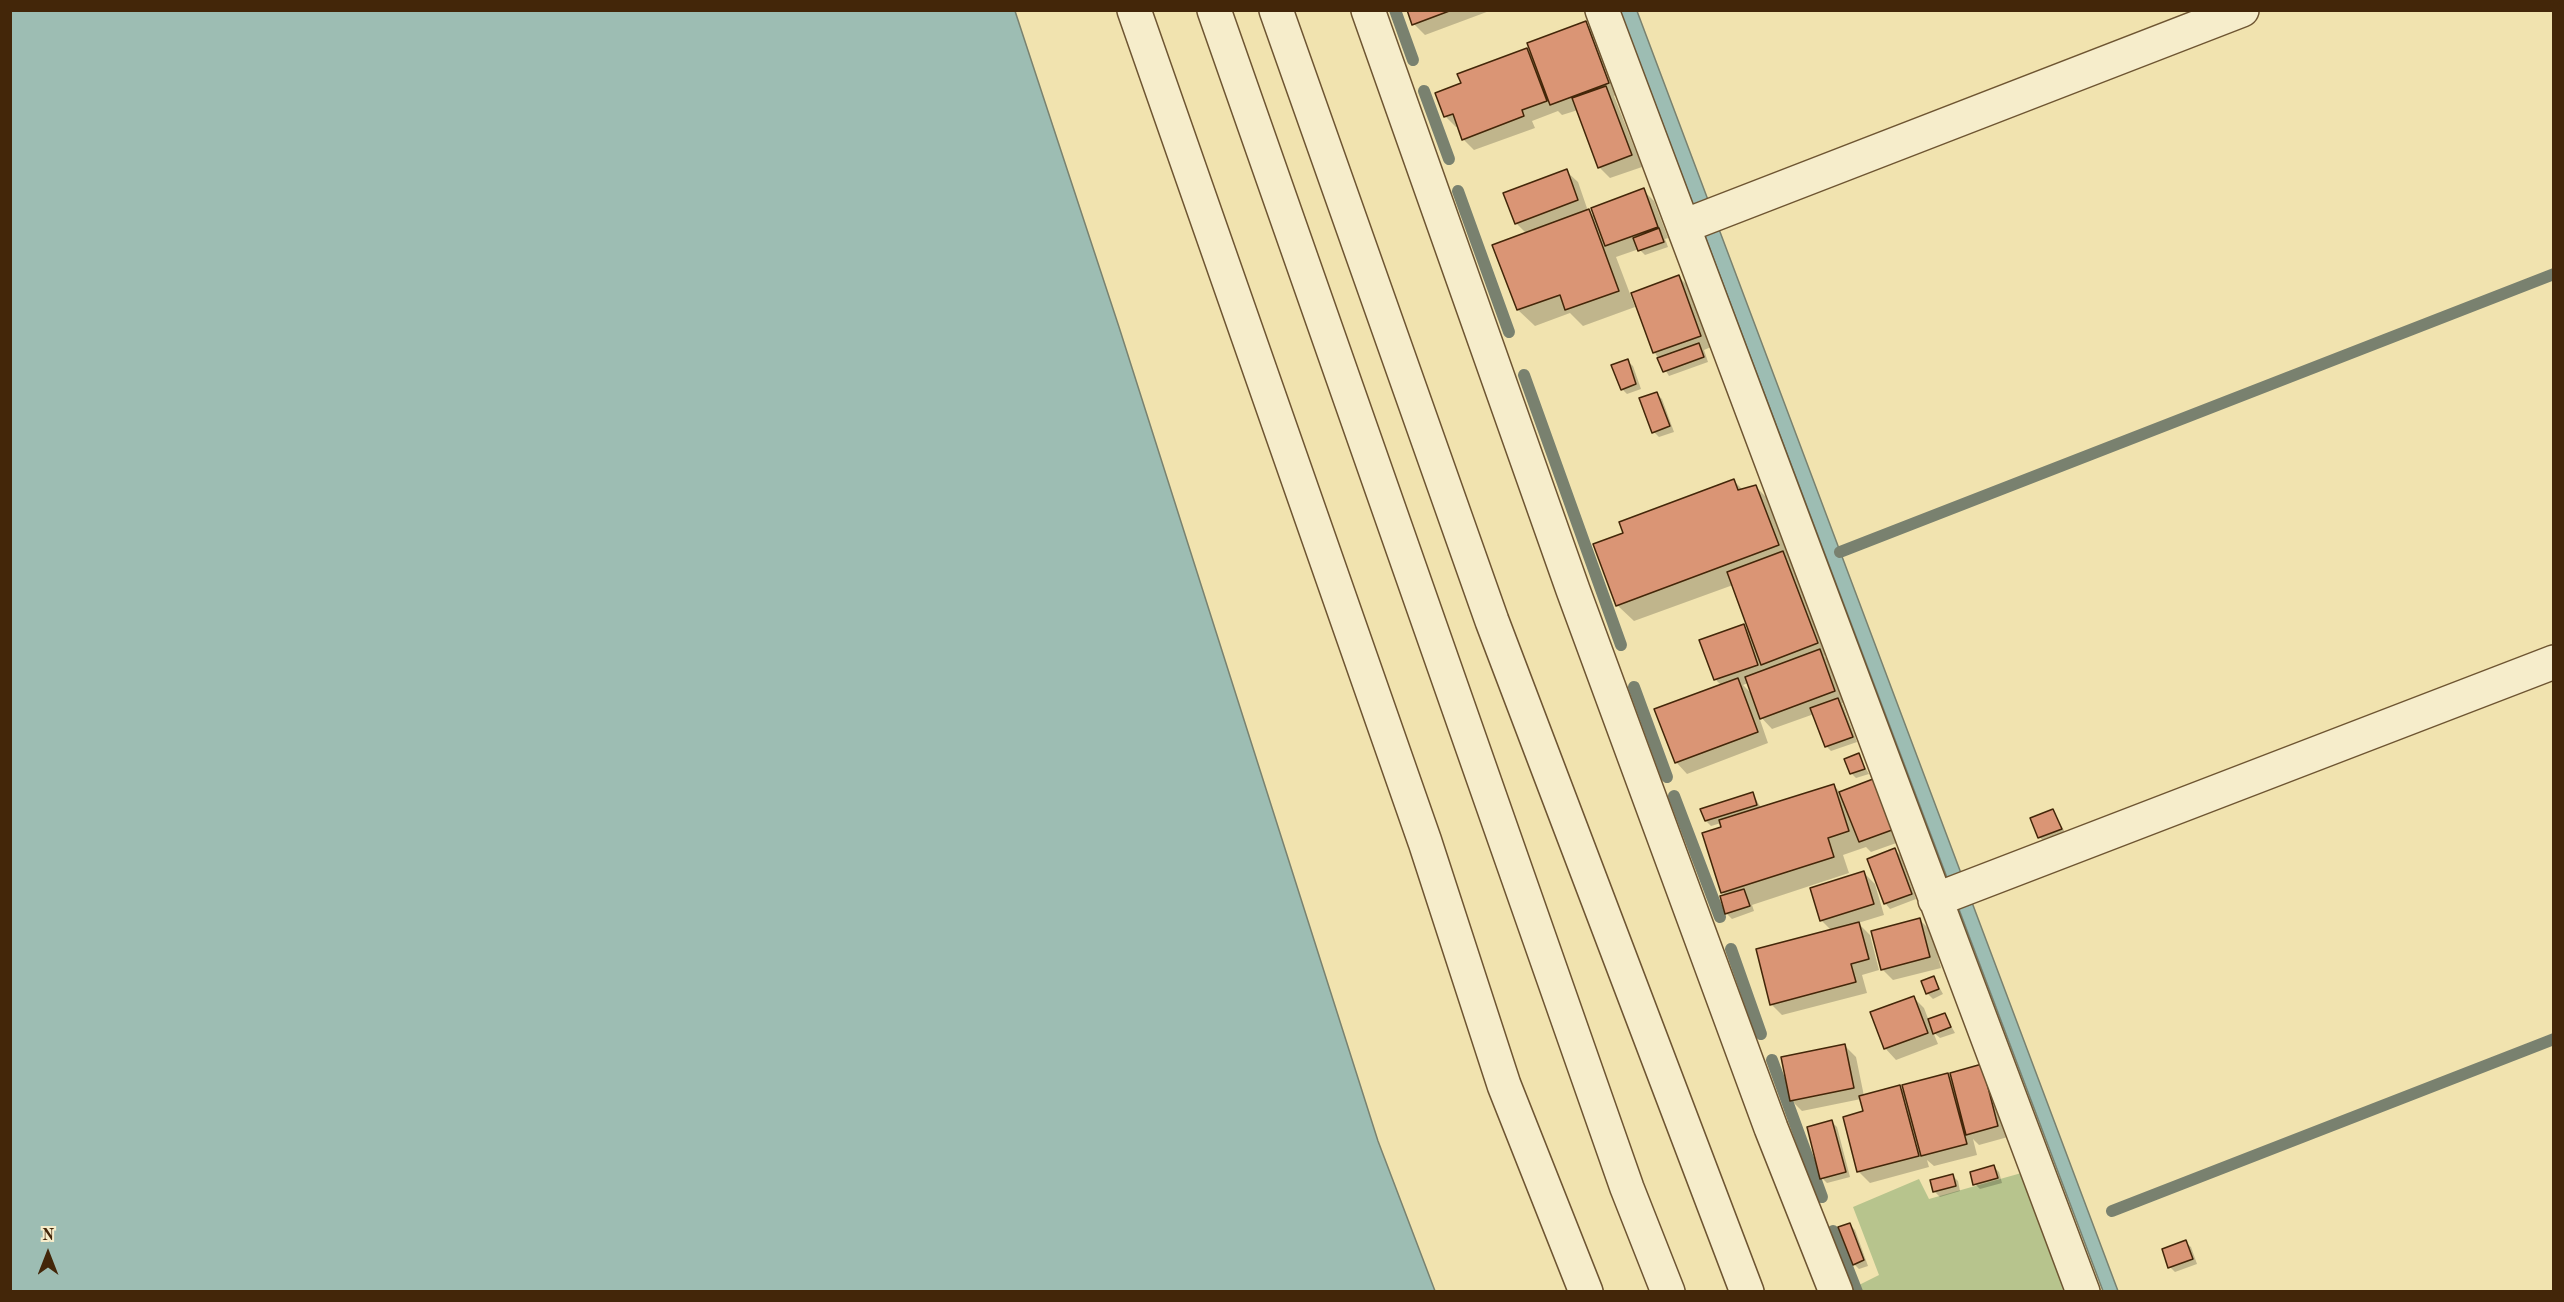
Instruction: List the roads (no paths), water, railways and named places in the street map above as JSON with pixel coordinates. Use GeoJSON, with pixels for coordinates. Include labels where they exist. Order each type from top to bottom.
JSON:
{"type":"FeatureCollection","features":[{"type":"Feature","properties":{"kind":"street"},"geometry":{"type":"LineString","coordinates":[[1134,10],[1425,842],[1504,1085],[1587,1292]]}},
{"type":"Feature","properties":{"kind":"street"},"geometry":{"type":"LineString","coordinates":[[1214,10],[1623,1176],[1668,1292]]}},
{"type":"Feature","properties":{"kind":"street"},"geometry":{"type":"LineString","coordinates":[[1276,10],[1492,621],[1746,1292]]}},
{"type":"Feature","properties":{"kind":"street"},"geometry":{"type":"LineString","coordinates":[[1368,10],[1573,590],[1772,1128],[1836,1292]]}},
{"type":"Feature","properties":{"kind":"street"},"geometry":{"type":"LineString","coordinates":[[1602,10],[1698,221],[2083,1292]]}},
{"type":"Feature","properties":{"kind":"street"},"geometry":{"type":"LineString","coordinates":[[1698,221],[2242,10]]}},
{"type":"Feature","properties":{"kind":"street"},"geometry":{"type":"LineString","coordinates":[[1941,897],[2553,663]]}},
{"type":"Feature","properties":{"kind":"water"},"geometry":{"type":"Polygon","coordinates":[[[10,11],[1015,11],[1119,327],[1378,1141],[1435,1291],[11,1291],[10,11]]]}},
{"type":"Feature","properties":{"kind":"water"},"geometry":{"type":"Polygon","coordinates":[[[1620,11],[1637,11],[2118,1291],[2103,1291],[1620,11]]]}},
{"type":"Feature","properties":{"kind":"waterway"},"geometry":{"type":"LineString","coordinates":[[1395,10],[1413,60]]}},
{"type":"Feature","properties":{"kind":"waterway"},"geometry":{"type":"LineString","coordinates":[[1424,91],[1449,159]]}},
{"type":"Feature","properties":{"kind":"waterway"},"geometry":{"type":"LineString","coordinates":[[1458,191],[1509,332]]}},
{"type":"Feature","properties":{"kind":"waterway"},"geometry":{"type":"LineString","coordinates":[[1840,552],[2554,274]]}},
{"type":"Feature","properties":{"kind":"waterway"},"geometry":{"type":"LineString","coordinates":[[1524,375],[1621,645]]}},
{"type":"Feature","properties":{"kind":"waterway"},"geometry":{"type":"LineString","coordinates":[[1634,687],[1667,777]]}},
{"type":"Feature","properties":{"kind":"waterway"},"geometry":{"type":"LineString","coordinates":[[1674,796],[1720,917]]}},
{"type":"Feature","properties":{"kind":"waterway"},"geometry":{"type":"LineString","coordinates":[[1731,949],[1761,1034]]}},
{"type":"Feature","properties":{"kind":"waterway"},"geometry":{"type":"LineString","coordinates":[[2112,1211],[2554,1039]]}},
{"type":"Feature","properties":{"kind":"waterway"},"geometry":{"type":"LineString","coordinates":[[1772,1060],[1822,1197]]}},
{"type":"Feature","properties":{"kind":"waterway"},"geometry":{"type":"LineString","coordinates":[[1833,1231],[1857,1292]]}}]}
